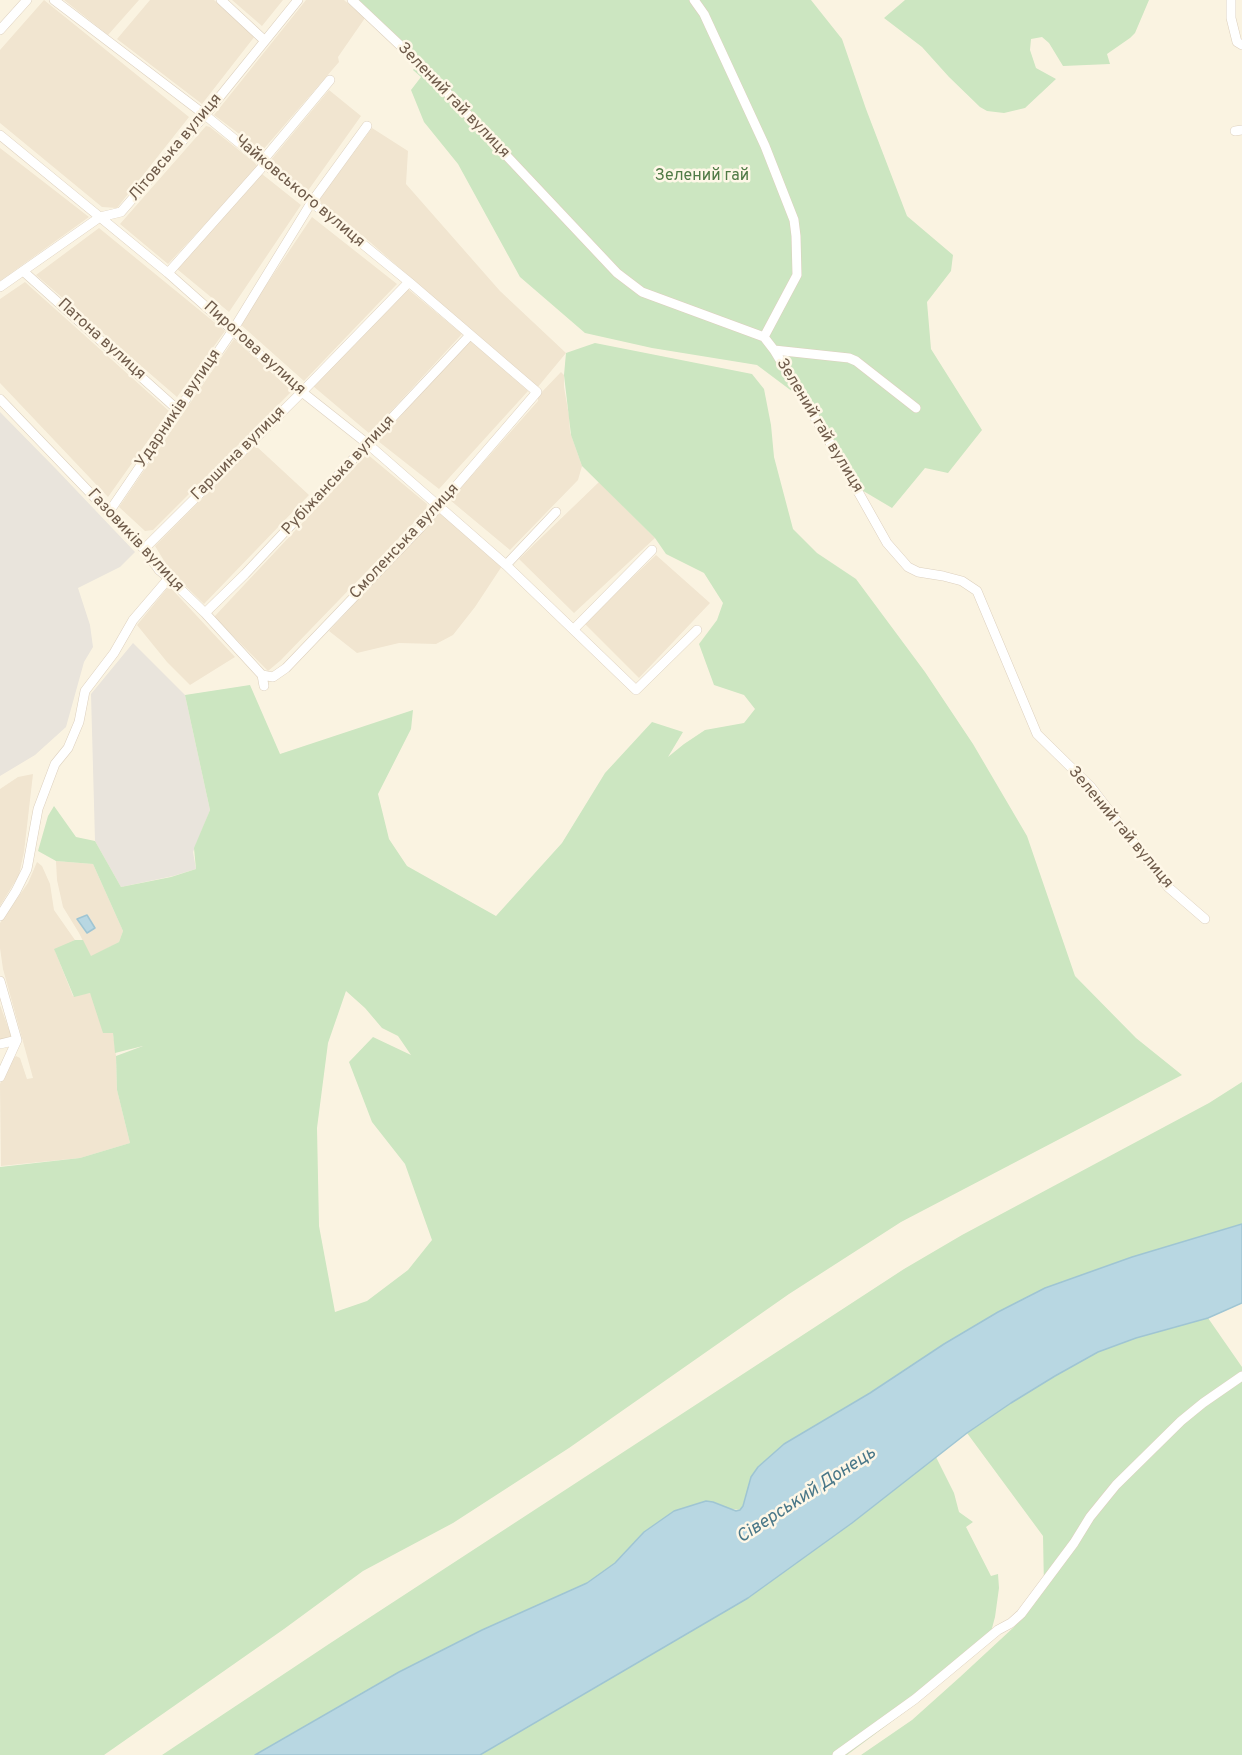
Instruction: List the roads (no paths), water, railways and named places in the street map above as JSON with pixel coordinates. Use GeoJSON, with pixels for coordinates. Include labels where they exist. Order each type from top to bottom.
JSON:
{"type":"FeatureCollection","features":[{"type":"Feature","properties":{"kind":"street"},"geometry":{"type":"LineString","coordinates":[[0,30],[27,0]]}},
{"type":"Feature","properties":{"kind":"street","name":"Чайковського вулиця"},"geometry":{"type":"LineString","coordinates":[[54,0],[205,115],[409,282],[537,392]]}},
{"type":"Feature","properties":{"kind":"street"},"geometry":{"type":"LineString","coordinates":[[221,0],[264,40]]}},
{"type":"Feature","properties":{"kind":"street","name":"Літовська вулиця"},"geometry":{"type":"LineString","coordinates":[[0,287],[100,218],[121,213],[205,115],[298,0]]}},
{"type":"Feature","properties":{"kind":"street","name":"Зелений гай вулиця"},"geometry":{"type":"LineString","coordinates":[[352,0],[422,66],[617,273],[642,292],[764,337],[838,456],[887,543],[908,567],[918,572],[962,581],[976,591],[1037,734],[1091,787],[1168,887],[1205,919]]}},
{"type":"Feature","properties":{"kind":"street"},"geometry":{"type":"LineString","coordinates":[[694,0],[704,14],[765,146],[794,220],[797,275],[764,337]]}},
{"type":"Feature","properties":{"kind":"street"},"geometry":{"type":"LineString","coordinates":[[1231,0],[1231,18],[1237,42],[1242,45]]}},
{"type":"Feature","properties":{"kind":"street"},"geometry":{"type":"LineString","coordinates":[[168,273],[265,164],[264,159],[330,80]]}},
{"type":"Feature","properties":{"kind":"street","name":"Ударників вулиця"},"geometry":{"type":"LineString","coordinates":[[109,512],[233,330],[311,202],[367,126]]}},
{"type":"Feature","properties":{"kind":"street","name":"Пирогова вулиця"},"geometry":{"type":"LineString","coordinates":[[0,135],[168,273],[302,392],[369,445],[506,565],[636,690],[697,630]]}},
{"type":"Feature","properties":{"kind":"street","name":"Патона вулиця"},"geometry":{"type":"LineString","coordinates":[[23,270],[178,410]]}},
{"type":"Feature","properties":{"kind":"street","name":"Гаршина вулиця"},"geometry":{"type":"LineString","coordinates":[[144,549],[409,282]]}},
{"type":"Feature","properties":{"kind":"street","name":"Рубіжанська вулиця"},"geometry":{"type":"LineString","coordinates":[[205,613],[369,445],[470,335]]}},
{"type":"Feature","properties":{"kind":"street"},"geometry":{"type":"LineString","coordinates":[[774,350],[849,358],[916,408]]}},
{"type":"Feature","properties":{"kind":"street","name":"Смоленська вулиця"},"geometry":{"type":"LineString","coordinates":[[262,675],[273,677],[286,668],[439,507],[537,392]]}},
{"type":"Feature","properties":{"kind":"street","name":"Газовиків вулиця"},"geometry":{"type":"LineString","coordinates":[[0,399],[144,549],[159,570],[205,613],[262,675]]}},
{"type":"Feature","properties":{"kind":"street"},"geometry":{"type":"LineString","coordinates":[[506,565],[556,512]]}},
{"type":"Feature","properties":{"kind":"street"},"geometry":{"type":"LineString","coordinates":[[574,629],[652,550]]}},
{"type":"Feature","properties":{"kind":"street"},"geometry":{"type":"LineString","coordinates":[[0,915],[27,869],[38,809],[55,764],[68,748],[79,722],[85,691],[114,653],[133,620],[169,578]]}},
{"type":"Feature","properties":{"kind":"street"},"geometry":{"type":"LineString","coordinates":[[262,675],[264,686]]}},
{"type":"Feature","properties":{"kind":"street"},"geometry":{"type":"LineString","coordinates":[[0,981],[17,1040],[0,1077]]}},
{"type":"Feature","properties":{"kind":"street"},"geometry":{"type":"LineString","coordinates":[[0,1044],[17,1040]]}},
{"type":"Feature","properties":{"kind":"street"},"geometry":{"type":"LineString","coordinates":[[837,1755],[915,1699],[998,1630],[1021,1614],[1074,1543],[1090,1517],[1116,1485],[1181,1421],[1242,1376]]}},
{"type":"Feature","properties":{"kind":"water"},"geometry":{"type":"Polygon","coordinates":[[[87,915],[95,928],[87,933],[77,919],[87,915]]]}},
{"type":"Feature","properties":{"kind":"water","name":"Сіверський Донець"},"geometry":{"type":"Polygon","coordinates":[[[1242,1224],[1242,1303],[1208,1318],[1136,1338],[1098,1352],[1055,1376],[967,1433],[852,1523],[748,1598],[480,1755],[255,1755],[399,1672],[482,1630],[587,1583],[615,1563],[644,1532],[674,1511],[706,1501],[736,1511],[740,1510],[751,1477],[758,1467],[784,1444],[998,1312],[1045,1288],[1132,1257],[1242,1224]]]}},
{"type":"Feature","properties":{"kind":"park label","name":"Зелений гай"},"geometry":{"type":"Point","coordinates":[702,177]}}]}
